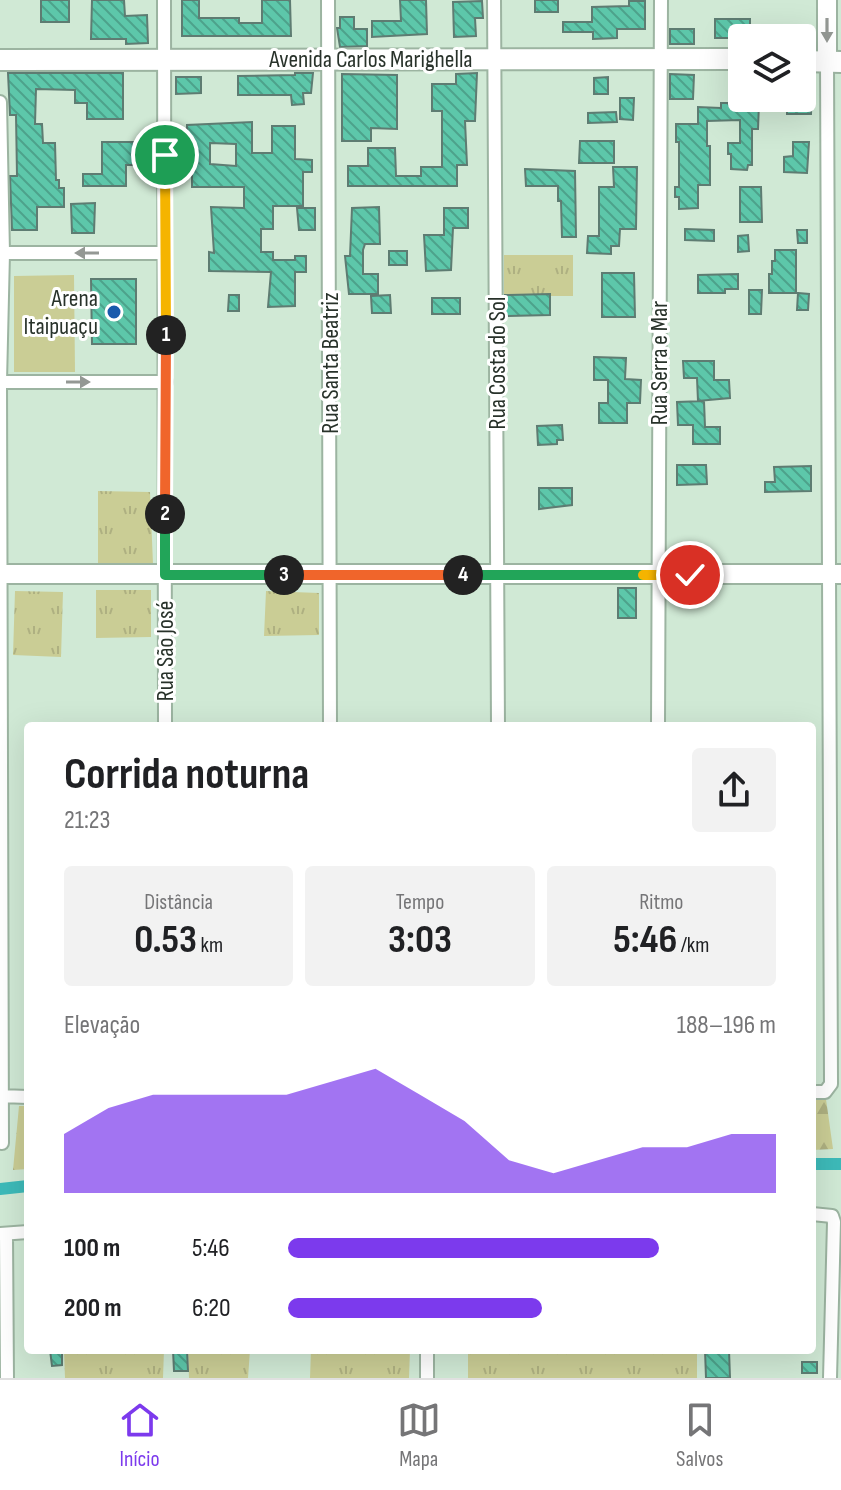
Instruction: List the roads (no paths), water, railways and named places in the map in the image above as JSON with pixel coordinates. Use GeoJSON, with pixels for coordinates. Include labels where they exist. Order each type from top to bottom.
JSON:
{"type":"FeatureCollection","features":[{"type":"Feature","properties":{"kind":"main road","name":"Avenida Carlos Marighella"},"geometry":{"type":"LineString","coordinates":[[0,60],[728,59]]}},
{"type":"Feature","properties":{"kind":"street","name":"Rua São José"},"geometry":{"type":"LineString","coordinates":[[164,0],[165,722]]}},
{"type":"Feature","properties":{"kind":"street","name":"Rua Santa Beatriz"},"geometry":{"type":"LineString","coordinates":[[328,0],[330,722]]}},
{"type":"Feature","properties":{"kind":"street","name":"Rua Costa do Sol"},"geometry":{"type":"LineString","coordinates":[[494,0],[498,722]]}},
{"type":"Feature","properties":{"kind":"street","name":"Rua Serra e Mar"},"geometry":{"type":"LineString","coordinates":[[658,722],[661,0]]}},
{"type":"Feature","properties":{"kind":"street"},"geometry":{"type":"LineString","coordinates":[[816,1092],[830,1089],[835,1054],[834,61],[827,0]]}},
{"type":"Feature","properties":{"kind":"street"},"geometry":{"type":"LineString","coordinates":[[0,102],[3,253],[0,382],[2,1143]]}},
{"type":"Feature","properties":{"kind":"street"},"geometry":{"type":"LineString","coordinates":[[3,253],[165,253]]}},
{"type":"Feature","properties":{"kind":"street"},"geometry":{"type":"LineString","coordinates":[[0,382],[166,382]]}},
{"type":"Feature","properties":{"kind":"street"},"geometry":{"type":"LineString","coordinates":[[0,574],[835,574]]}},
{"type":"Feature","properties":{"kind":"street"},"geometry":{"type":"LineString","coordinates":[[0,1096],[24,1097]]}},
{"type":"Feature","properties":{"kind":"street"},"geometry":{"type":"LineString","coordinates":[[816,1214],[832,1216],[837,1277],[830,1378]]}},
{"type":"Feature","properties":{"kind":"street"},"geometry":{"type":"LineString","coordinates":[[7,1378],[3,1234],[24,1232]]}},
{"type":"Feature","properties":{"kind":"street"},"geometry":{"type":"LineString","coordinates":[[427,1354],[427,1378]]}},
{"type":"Feature","properties":{"kind":"waterway"},"geometry":{"type":"LineString","coordinates":[[816,1164],[841,1164]]}},
{"type":"Feature","properties":{"kind":"waterway"},"geometry":{"type":"LineString","coordinates":[[0,1189],[24,1186]]}},
{"type":"Feature","properties":{"kind":"place","name":"Arena Itaipuaçu"},"geometry":{"type":"Point","coordinates":[114,312]}}]}
